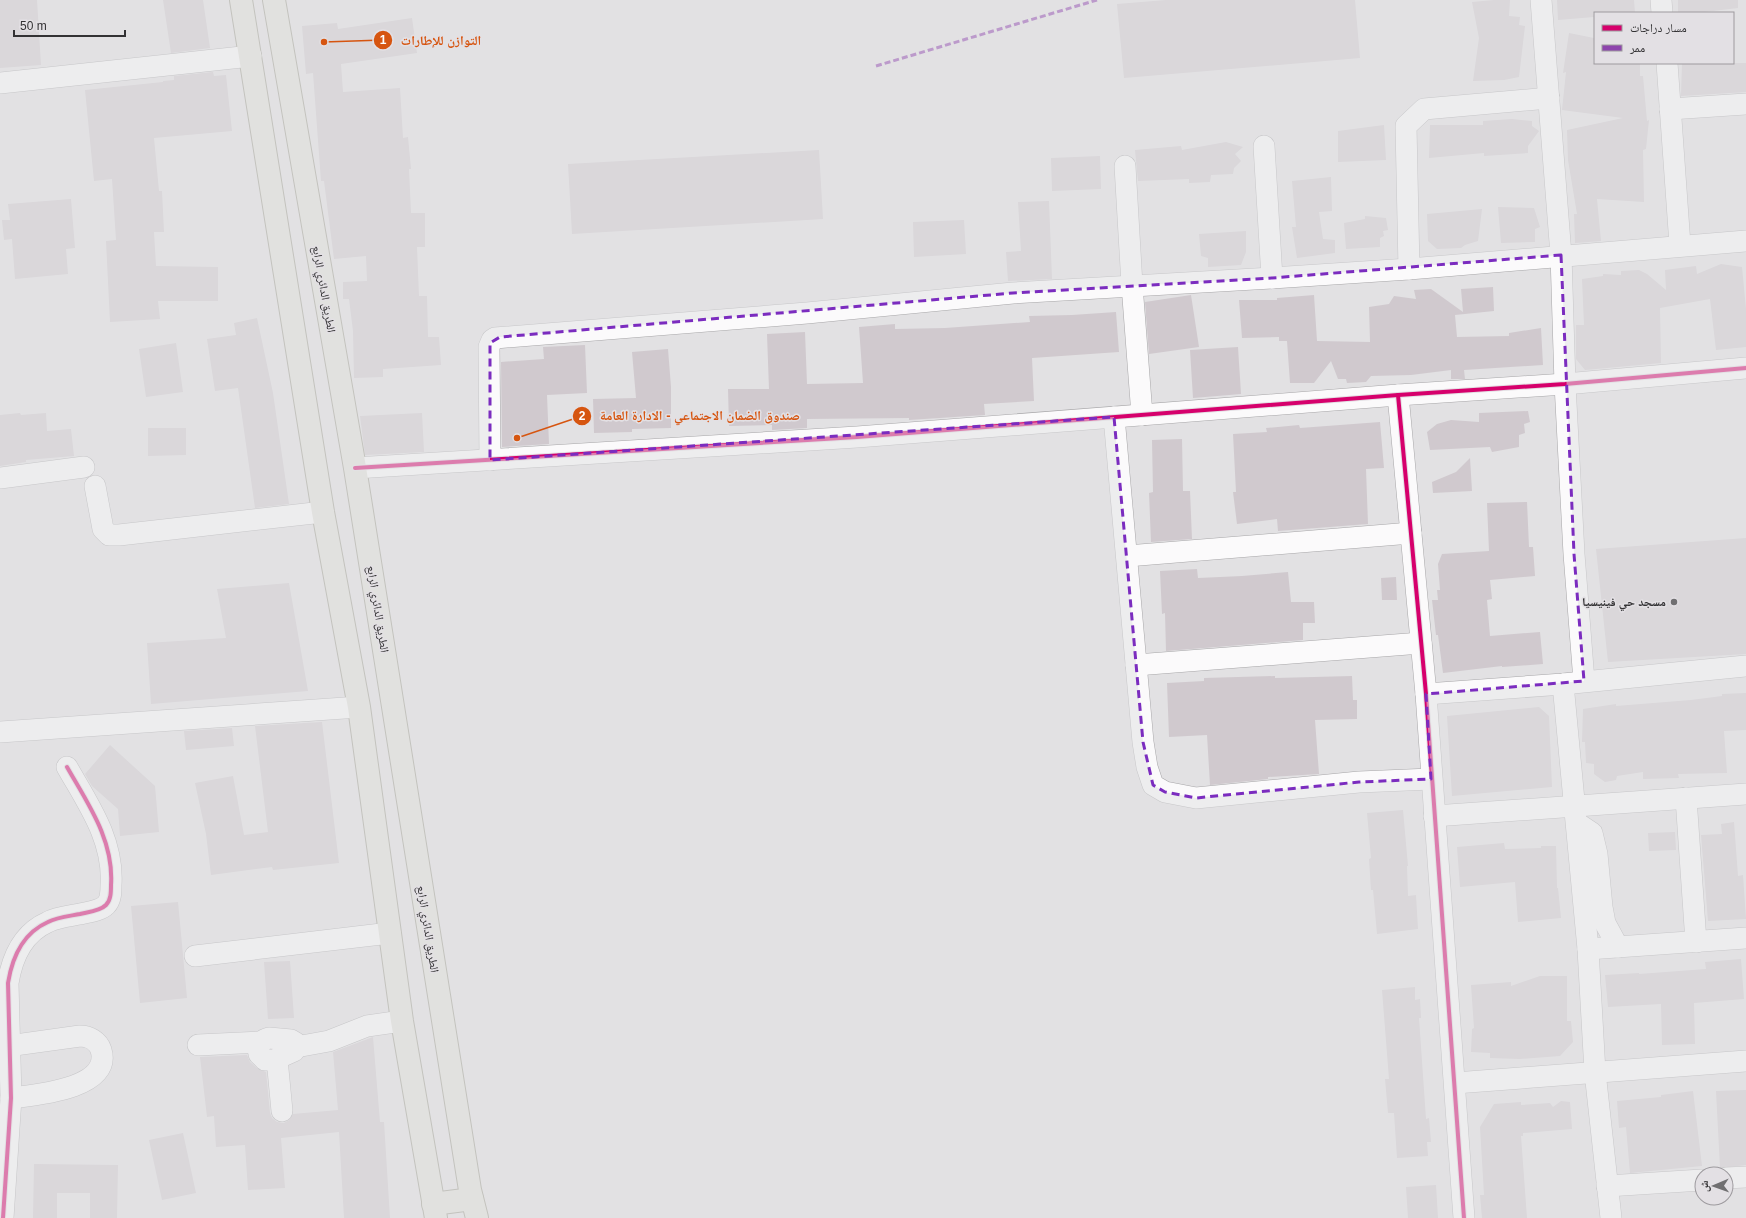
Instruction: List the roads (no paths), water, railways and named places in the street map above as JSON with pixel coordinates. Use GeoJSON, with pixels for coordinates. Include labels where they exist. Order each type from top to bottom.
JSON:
{"type":"FeatureCollection","features":[{"type":"Feature","properties":{"kind":"main road"},"geometry":{"type":"LineString","coordinates":[[241,0],[324,512],[359,707],[402,1021],[434,1211],[474,1208]]}},
{"type":"Feature","properties":{"kind":"main road","name":"الطريق الدائري الرابع"},"geometry":{"type":"LineString","coordinates":[[274,0],[355,468],[474,1208]]}},
{"type":"Feature","properties":{"kind":"street"},"geometry":{"type":"LineString","coordinates":[[1541,0],[1561,256],[1565,384],[1574,554],[1584,681]]}},
{"type":"Feature","properties":{"kind":"street"},"geometry":{"type":"LineString","coordinates":[[1661,0],[1662,12]]}},
{"type":"Feature","properties":{"kind":"street"},"geometry":{"type":"LineString","coordinates":[[0,83],[251,56]]}},
{"type":"Feature","properties":{"kind":"street"},"geometry":{"type":"LineString","coordinates":[[1666,64],[1680,245]]}},
{"type":"Feature","properties":{"kind":"street"},"geometry":{"type":"LineString","coordinates":[[1409,269],[1406,126],[1424,109],[1549,98]]}},
{"type":"Feature","properties":{"kind":"street"},"geometry":{"type":"LineString","coordinates":[[1670,109],[1746,104]]}},
{"type":"Feature","properties":{"kind":"street"},"geometry":{"type":"LineString","coordinates":[[1264,146],[1272,278]]}},
{"type":"Feature","properties":{"kind":"street"},"geometry":{"type":"LineString","coordinates":[[1125,166],[1142,415]]}},
{"type":"Feature","properties":{"kind":"street"},"geometry":{"type":"LineString","coordinates":[[490,460],[489,347],[492,340],[495,338],[792,314],[1013,293],[1409,269],[1680,245],[1746,241]]}},
{"type":"Feature","properties":{"kind":"street"},"geometry":{"type":"LineString","coordinates":[[355,468],[857,437],[1398,395],[1565,384],[1746,368]]}},
{"type":"Feature","properties":{"kind":"street"},"geometry":{"type":"LineString","coordinates":[[1398,395],[1426,694],[1464,1218]]}},
{"type":"Feature","properties":{"kind":"street"},"geometry":{"type":"LineString","coordinates":[[1114,417],[1136,665],[1147,767],[1153,785],[1164,792],[1196,798],[1359,782],[1431,779]]}},
{"type":"Feature","properties":{"kind":"street"},"geometry":{"type":"LineString","coordinates":[[0,478],[84,467]]}},
{"type":"Feature","properties":{"kind":"street"},"geometry":{"type":"LineString","coordinates":[[95,486],[103,529],[110,535],[119,536],[324,512]]}},
{"type":"Feature","properties":{"kind":"street"},"geometry":{"type":"LineString","coordinates":[[1127,556],[1411,533]]}},
{"type":"Feature","properties":{"kind":"street"},"geometry":{"type":"LineString","coordinates":[[1136,665],[1421,643]]}},
{"type":"Feature","properties":{"kind":"street"},"geometry":{"type":"LineString","coordinates":[[1426,694],[1563,684],[1746,666]]}},
{"type":"Feature","properties":{"kind":"street"},"geometry":{"type":"LineString","coordinates":[[1563,684],[1588,949],[1595,1072],[1611,1218]]}},
{"type":"Feature","properties":{"kind":"street"},"geometry":{"type":"LineString","coordinates":[[0,732],[359,707]]}},
{"type":"Feature","properties":{"kind":"street"},"geometry":{"type":"LineString","coordinates":[[3,1218],[11,1098],[5,1047],[8,983],[11,968],[24,941],[48,922],[100,909],[110,900],[112,876],[110,858],[105,839],[97,819],[67,767]]}},
{"type":"Feature","properties":{"kind":"street"},"geometry":{"type":"LineString","coordinates":[[1434,816],[1576,815],[1686,798],[1746,794]]}},
{"type":"Feature","properties":{"kind":"street"},"geometry":{"type":"LineString","coordinates":[[1686,798],[1696,942]]}},
{"type":"Feature","properties":{"kind":"street"},"geometry":{"type":"LineString","coordinates":[[1576,815],[1592,833],[1598,854],[1605,923],[1618,947]]}},
{"type":"Feature","properties":{"kind":"street"},"geometry":{"type":"LineString","coordinates":[[195,956],[390,933]]}},
{"type":"Feature","properties":{"kind":"street"},"geometry":{"type":"LineString","coordinates":[[1588,949],[1746,938]]}},
{"type":"Feature","properties":{"kind":"street"},"geometry":{"type":"LineString","coordinates":[[296,1046],[329,1040],[367,1026],[402,1021]]}},
{"type":"Feature","properties":{"kind":"street"},"geometry":{"type":"LineString","coordinates":[[5,1047],[72,1036],[85,1036],[91,1038],[99,1046],[102,1058],[101,1063],[95,1073],[75,1086],[66,1089],[11,1098]]}},
{"type":"Feature","properties":{"kind":"street"},"geometry":{"type":"LineString","coordinates":[[198,1045],[261,1042],[269,1038],[291,1040],[296,1043],[296,1046]]}},
{"type":"Feature","properties":{"kind":"street"},"geometry":{"type":"LineString","coordinates":[[261,1042],[258,1050],[262,1058],[270,1060],[277,1059],[294,1051],[296,1046]]}},
{"type":"Feature","properties":{"kind":"street"},"geometry":{"type":"LineString","coordinates":[[277,1059],[282,1111]]}},
{"type":"Feature","properties":{"kind":"street"},"geometry":{"type":"LineString","coordinates":[[1455,1083],[1746,1061]]}},
{"type":"Feature","properties":{"kind":"street"},"geometry":{"type":"LineString","coordinates":[[1734,1178],[1746,1177]]}},
{"type":"Feature","properties":{"kind":"street"},"geometry":{"type":"LineString","coordinates":[[1607,1186],[1694,1181]]}},
{"type":"Feature","properties":{"kind":"place","name":"التوازن للإطارات"},"geometry":{"type":"Point","coordinates":[324,42]}},
{"type":"Feature","properties":{"kind":"place","name":"صندوق الضمان الاجتماعي - الادارة العامة"},"geometry":{"type":"Point","coordinates":[517,438]}},
{"type":"Feature","properties":{"kind":"place","name":"مسجد حي فينيسيا"},"geometry":{"type":"Point","coordinates":[1674,602]}}]}
